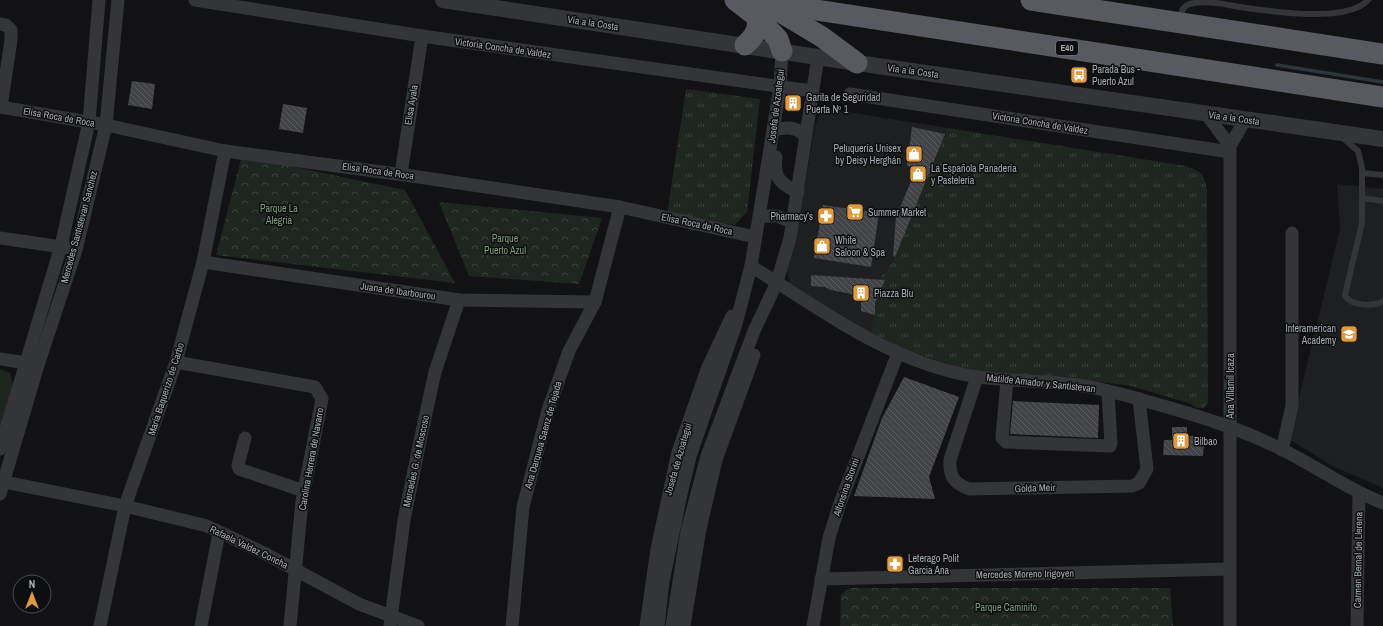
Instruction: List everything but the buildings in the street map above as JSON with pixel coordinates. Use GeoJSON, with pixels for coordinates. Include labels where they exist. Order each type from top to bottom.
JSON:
{"type":"FeatureCollection","features":[{"type":"Feature","properties":{"kind":"highway"},"geometry":{"type":"LineString","coordinates":[[735,0],[757,6],[822,37],[857,63]]}},
{"type":"Feature","properties":{"kind":"highway"},"geometry":{"type":"LineString","coordinates":[[1031,0],[1383,54]]}},
{"type":"Feature","properties":{"kind":"highway"},"geometry":{"type":"LineString","coordinates":[[744,45],[755,34],[757,29],[757,6]]}},
{"type":"Feature","properties":{"kind":"highway"},"geometry":{"type":"LineString","coordinates":[[757,6],[778,40],[782,51]]}},
{"type":"Feature","properties":{"kind":"highway","name":"E40"},"geometry":{"type":"LineString","coordinates":[[757,6],[1383,97]]}},
{"type":"Feature","properties":{"kind":"street","name":"Mercedes Santistevan Sanchez"},"geometry":{"type":"LineString","coordinates":[[1,486],[61,246],[89,122],[99,0]]}},
{"type":"Feature","properties":{"kind":"street","name":"Mercedes Santistevan Sanchez"},"geometry":{"type":"LineString","coordinates":[[0,449],[76,250],[106,125],[118,0]]}},
{"type":"Feature","properties":{"kind":"street","name":"Victoria Concha de Valdez"},"geometry":{"type":"LineString","coordinates":[[195,0],[422,36],[812,91]]}},
{"type":"Feature","properties":{"kind":"street","name":"Vía a la Costa"},"geometry":{"type":"LineString","coordinates":[[444,0],[1207,115],[1383,139]]}},
{"type":"Feature","properties":{"kind":"street"},"geometry":{"type":"LineString","coordinates":[[0,24],[6,25],[11,30],[11,40],[1,107]]}},
{"type":"Feature","properties":{"kind":"street","name":"Elisa Ayala"},"geometry":{"type":"LineString","coordinates":[[401,174],[422,36]]}},
{"type":"Feature","properties":{"kind":"street","name":"Josefa de Azoategui"},"geometry":{"type":"LineString","coordinates":[[658,626],[665,574],[691,453],[722,366],[742,302],[751,266],[780,87],[782,51]]}},
{"type":"Feature","properties":{"kind":"street"},"geometry":{"type":"LineString","coordinates":[[672,626],[687,531],[707,456],[727,400],[777,282],[798,192],[818,57]]}},
{"type":"Feature","properties":{"kind":"street","name":"Victoria Concha de Valdez"},"geometry":{"type":"LineString","coordinates":[[850,94],[1230,149]]}},
{"type":"Feature","properties":{"kind":"street","name":"Elisa Roca de Roca"},"geometry":{"type":"LineString","coordinates":[[1,107],[106,125],[225,151],[401,174],[620,207],[755,237]]}},
{"type":"Feature","properties":{"kind":"street"},"geometry":{"type":"LineString","coordinates":[[1207,115],[1230,149]]}},
{"type":"Feature","properties":{"kind":"street","name":"Ana Villamil Icaza"},"geometry":{"type":"LineString","coordinates":[[1230,626],[1230,149],[1245,120]]}},
{"type":"Feature","properties":{"kind":"street"},"geometry":{"type":"LineString","coordinates":[[798,192],[785,185],[776,175],[774,167],[778,145],[773,133],[792,128],[802,132],[806,137]]}},
{"type":"Feature","properties":{"kind":"street","name":"María Baquerizo de Carbo"},"geometry":{"type":"LineString","coordinates":[[100,626],[125,506],[176,362],[202,262],[225,151]]}},
{"type":"Feature","properties":{"kind":"street","name":"Ana Darquea Saenz de Tejada"},"geometry":{"type":"LineString","coordinates":[[512,626],[524,500],[548,410],[569,351],[595,302],[620,207]]}},
{"type":"Feature","properties":{"kind":"street"},"geometry":{"type":"LineString","coordinates":[[760,216],[777,216],[792,222]]}},
{"type":"Feature","properties":{"kind":"street"},"geometry":{"type":"LineString","coordinates":[[1282,450],[1292,406],[1292,233]]}},
{"type":"Feature","properties":{"kind":"street"},"geometry":{"type":"LineString","coordinates":[[0,238],[61,246],[76,250]]}},
{"type":"Feature","properties":{"kind":"street","name":"Juana de Ibarbourou"},"geometry":{"type":"LineString","coordinates":[[202,262],[459,300],[595,302]]}},
{"type":"Feature","properties":{"kind":"street","name":"Matilde Amador y Santistevan"},"geometry":{"type":"LineString","coordinates":[[751,266],[811,306],[878,344],[933,367],[977,377],[1083,386],[1139,399],[1230,427],[1282,450],[1359,493],[1383,503]]}},
{"type":"Feature","properties":{"kind":"street","name":"Mercedes G. de Moscoso"},"geometry":{"type":"LineString","coordinates":[[390,621],[404,520],[430,395],[435,372],[459,300]]}},
{"type":"Feature","properties":{"kind":"street","name":"Josefa de Azoategui"},"geometry":{"type":"LineString","coordinates":[[646,626],[660,533],[678,452],[708,367],[728,324],[742,302]]}},
{"type":"Feature","properties":{"kind":"street"},"geometry":{"type":"LineString","coordinates":[[684,626],[700,529],[716,460],[759,340],[760,320]]}},
{"type":"Feature","properties":{"kind":"street","name":"Alfonsina Storini"},"geometry":{"type":"LineString","coordinates":[[813,626],[829,538],[840,502],[898,353]]}},
{"type":"Feature","properties":{"kind":"street"},"geometry":{"type":"LineString","coordinates":[[0,359],[32,364]]}},
{"type":"Feature","properties":{"kind":"street","name":"Carolina Herrera de Navarro"},"geometry":{"type":"LineString","coordinates":[[176,362],[314,387],[322,399],[304,491],[290,626]]}},
{"type":"Feature","properties":{"kind":"street","name":"Golda Meir"},"geometry":{"type":"LineString","coordinates":[[977,377],[950,460],[951,477],[958,484],[969,489],[1132,486],[1139,483],[1147,469],[1139,399]]}},
{"type":"Feature","properties":{"kind":"street"},"geometry":{"type":"LineString","coordinates":[[1007,380],[1002,438],[1006,442],[1110,446],[1108,391]]}},
{"type":"Feature","properties":{"kind":"street"},"geometry":{"type":"LineString","coordinates":[[245,438],[238,465],[239,469],[304,491]]}},
{"type":"Feature","properties":{"kind":"street","name":"Rafaela Valdez Concha"},"geometry":{"type":"LineString","coordinates":[[1,486],[125,506],[207,526],[266,554],[390,621],[418,626]]}},
{"type":"Feature","properties":{"kind":"street","name":"Carmen Bernal de Llerena"},"geometry":{"type":"LineString","coordinates":[[1357,626],[1359,493]]}},
{"type":"Feature","properties":{"kind":"street"},"geometry":{"type":"LineString","coordinates":[[200,626],[219,533]]}},
{"type":"Feature","properties":{"kind":"street","name":"Mercedes Moreno Irigoyen"},"geometry":{"type":"LineString","coordinates":[[821,579],[1229,568]]}},
{"type":"Feature","properties":{"kind":"lane"},"geometry":{"type":"LineString","coordinates":[[1179,23],[1183,8],[1195,2],[1209,1],[1283,14],[1306,14],[1352,9],[1368,0]]}},
{"type":"Feature","properties":{"kind":"lane"},"geometry":{"type":"LineString","coordinates":[[1336,133],[1352,144],[1358,151],[1361,159],[1362,173],[1362,223],[1345,295],[1347,300],[1352,303],[1379,305],[1383,302]]}},
{"type":"Feature","properties":{"kind":"lane"},"geometry":{"type":"LineString","coordinates":[[1362,173],[1383,175]]}},
{"type":"Feature","properties":{"kind":"lane"},"geometry":{"type":"LineString","coordinates":[[1362,198],[1383,201]]}},
{"type":"Feature","properties":{"kind":"shaded area"},"geometry":{"type":"Polygon","coordinates":[[[828,109],[948,128],[892,263],[879,279],[871,333],[795,290],[789,282],[787,268],[805,186],[815,125],[820,114],[828,109]]]}},
{"type":"Feature","properties":{"kind":"shaded area","name":"Interamerican Academy"},"geometry":{"type":"Polygon","coordinates":[[[1337,184],[1383,189],[1383,488],[1334,467],[1289,439],[1340,229],[1337,184]]]}},
{"type":"Feature","properties":{"kind":"green space"},"geometry":{"type":"Polygon","coordinates":[[[686,89],[760,99],[747,212],[735,225],[667,214],[686,89]]]}},
{"type":"Feature","properties":{"kind":"green space"},"geometry":{"type":"Polygon","coordinates":[[[948,128],[1186,166],[1201,174],[1205,180],[1207,190],[1208,403],[1204,408],[1197,408],[1189,403],[1131,386],[1072,378],[996,375],[958,367],[908,351],[871,333],[879,279],[892,263],[948,128]]]}},
{"type":"Feature","properties":{"kind":"green space","name":"Parque La Alegría"},"geometry":{"type":"Polygon","coordinates":[[[242,156],[405,190],[455,283],[216,255],[242,156]]]}},
{"type":"Feature","properties":{"kind":"green space","name":"Parque Puerto Azul"},"geometry":{"type":"Polygon","coordinates":[[[439,202],[602,218],[579,284],[469,276],[439,202]]]}},
{"type":"Feature","properties":{"kind":"green space"},"geometry":{"type":"Polygon","coordinates":[[[0,369],[10,373],[13,386],[0,428],[0,369]]]}},
{"type":"Feature","properties":{"kind":"green space","name":"Parque Caminito"},"geometry":{"type":"Polygon","coordinates":[[[849,588],[1170,588],[1173,626],[840,626],[841,595],[849,588]]]}},
{"type":"Feature","properties":{"kind":"waterway"},"geometry":{"type":"LineString","coordinates":[[1277,65],[1383,82]]}},
{"type":"Feature","properties":{"kind":"place","name":"Parada Bus - Puerto Azul"},"geometry":{"type":"Point","coordinates":[1079,75]}},
{"type":"Feature","properties":{"kind":"place","name":"Garita de Seguridad Puerta Nº 1"},"geometry":{"type":"Point","coordinates":[793,103]}},
{"type":"Feature","properties":{"kind":"place","name":"Peluquería Unisex by Deisy Herghán"},"geometry":{"type":"Point","coordinates":[914,154]}},
{"type":"Feature","properties":{"kind":"place","name":"La Española Panadería y Pastelería"},"geometry":{"type":"Point","coordinates":[918,174]}},
{"type":"Feature","properties":{"kind":"place","name":"Summer Market"},"geometry":{"type":"Point","coordinates":[855,212]}},
{"type":"Feature","properties":{"kind":"place","name":"Pharmacy's"},"geometry":{"type":"Point","coordinates":[826,216]}},
{"type":"Feature","properties":{"kind":"place","name":"White Saloon & Spa"},"geometry":{"type":"Point","coordinates":[822,246]}},
{"type":"Feature","properties":{"kind":"place","name":"Piazza Blu"},"geometry":{"type":"Point","coordinates":[861,293]}},
{"type":"Feature","properties":{"kind":"place","name":"Interamerican Academy"},"geometry":{"type":"Point","coordinates":[1349,334]}},
{"type":"Feature","properties":{"kind":"place","name":"Bilbao"},"geometry":{"type":"Point","coordinates":[1181,441]}},
{"type":"Feature","properties":{"kind":"place","name":"Leterago Polit Garcia Ana"},"geometry":{"type":"Point","coordinates":[895,564]}}]}
